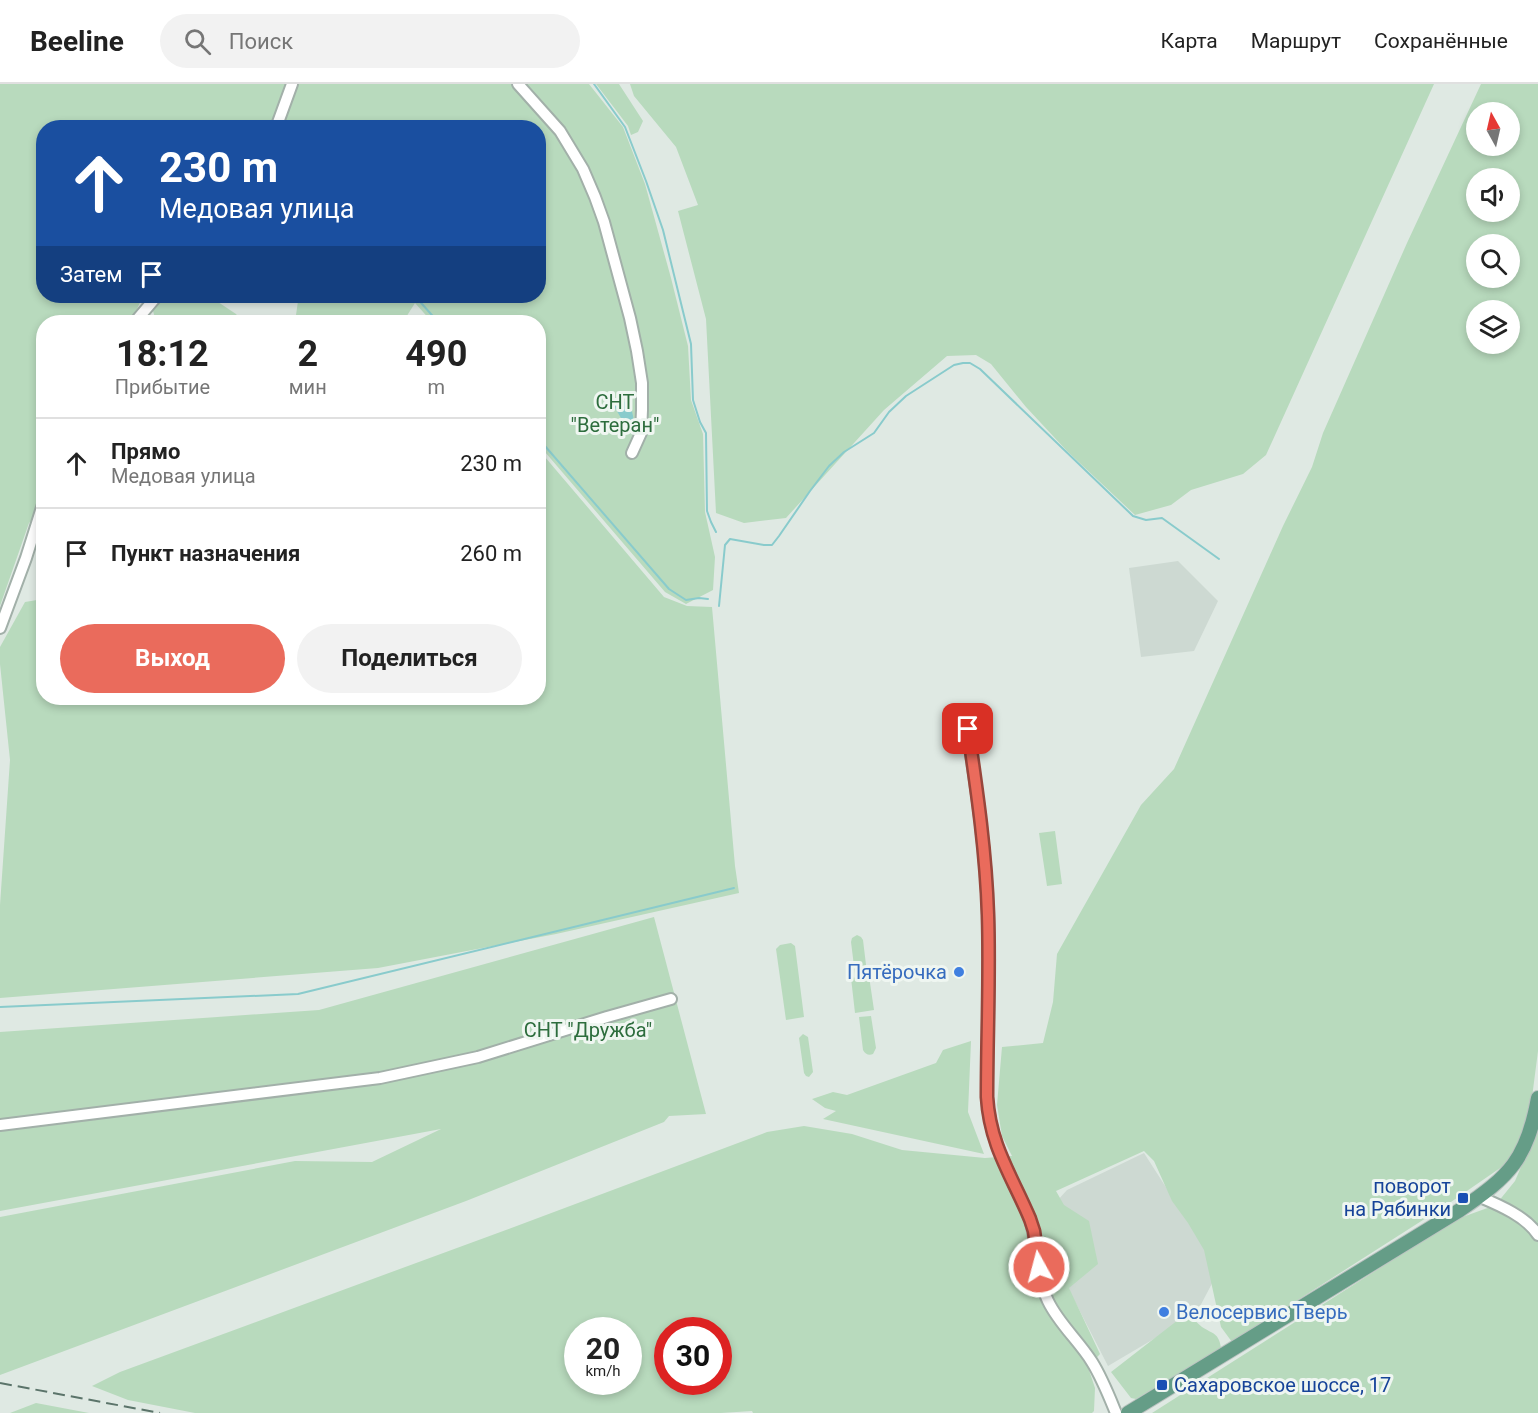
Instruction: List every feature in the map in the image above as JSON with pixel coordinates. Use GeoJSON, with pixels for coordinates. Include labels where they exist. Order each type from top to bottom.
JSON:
{"type":"FeatureCollection","features":[{"type":"Feature","properties":{"kind":"main road"},"geometry":{"type":"LineString","coordinates":[[1128,1413],[1480,1197],[1503,1178],[1520,1154],[1532,1126],[1538,1098]]}},
{"type":"Feature","properties":{"kind":"street"},"geometry":{"type":"LineString","coordinates":[[279,120],[292,84]]}},
{"type":"Feature","properties":{"kind":"street"},"geometry":{"type":"LineString","coordinates":[[518,84],[560,131],[583,169],[604,222],[630,318],[642,382],[641,433],[632,453]]}},
{"type":"Feature","properties":{"kind":"street"},"geometry":{"type":"LineString","coordinates":[[141,315],[151,303]]}},
{"type":"Feature","properties":{"kind":"street"},"geometry":{"type":"LineString","coordinates":[[0,628],[36,528]]}},
{"type":"Feature","properties":{"kind":"street"},"geometry":{"type":"LineString","coordinates":[[968,729],[981,814],[986,879],[988,1114],[997,1149],[1034,1231],[1039,1267],[1047,1299],[1053,1311],[1093,1363],[1116,1413]]}},
{"type":"Feature","properties":{"kind":"street"},"geometry":{"type":"LineString","coordinates":[[0,1125],[380,1078],[478,1057],[617,1013],[671,999]]}},
{"type":"Feature","properties":{"kind":"street"},"geometry":{"type":"LineString","coordinates":[[1480,1197],[1505,1208],[1533,1228],[1538,1235]]}},
{"type":"Feature","properties":{"kind":"shaded area"},"geometry":{"type":"Polygon","coordinates":[[[1178,561],[1218,601],[1194,651],[1141,657],[1129,568],[1178,561]]]}},
{"type":"Feature","properties":{"kind":"shaded area"},"geometry":{"type":"Polygon","coordinates":[[[1144,1153],[1219,1270],[1196,1314],[1108,1366],[1066,1284],[1048,1211],[1067,1190],[1144,1153]]]}},
{"type":"Feature","properties":{"kind":"green space","name":"СНТ \"Ветеран\""},"geometry":{"type":"Polygon","coordinates":[[[0,84],[589,84],[623,127],[645,184],[688,346],[691,400],[703,434],[705,512],[715,557],[713,590],[686,604],[665,592],[546,453],[546,315],[426,315],[415,303],[546,303],[546,120],[36,120],[36,303],[140,303],[134,315],[36,315],[36,516],[29,523],[0,606],[0,84]]]}},
{"type":"Feature","properties":{"kind":"green space"},"geometry":{"type":"Polygon","coordinates":[[[596,84],[619,84],[643,121],[638,132],[631,135],[628,126],[596,84]]]}},
{"type":"Feature","properties":{"kind":"green space"},"geometry":{"type":"Polygon","coordinates":[[[630,84],[1434,84],[1266,455],[1243,474],[1191,490],[1171,505],[1135,515],[1067,451],[1026,407],[991,364],[976,355],[947,356],[884,410],[786,518],[744,523],[716,513],[706,319],[678,211],[698,205],[676,147],[634,96],[630,84]]]}},
{"type":"Feature","properties":{"kind":"green space"},"geometry":{"type":"Polygon","coordinates":[[[1481,84],[1538,84],[1538,1051],[1530,1113],[1520,1140],[1506,1164],[1448,1204],[1232,1342],[1221,1327],[1204,1250],[1172,1201],[1154,1161],[1144,1151],[1056,1191],[1064,1205],[1089,1221],[1098,1264],[1069,1288],[1100,1354],[1088,1367],[1095,1388],[1092,1413],[753,1413],[752,1411],[721,1413],[195,1413],[128,1400],[92,1386],[120,1372],[767,1132],[804,1126],[852,1134],[902,1150],[985,1158],[1012,1156],[1002,1136],[997,1105],[1002,1047],[1043,1043],[1053,1002],[1057,954],[1141,805],[1174,769],[1283,526],[1312,467],[1323,433],[1466,116],[1466,156],[1520,156],[1520,102],[1473,102],[1481,84]]]}},
{"type":"Feature","properties":{"kind":"green space"},"geometry":{"type":"Polygon","coordinates":[[[151,303],[220,303],[237,315],[154,315],[151,303]]]}},
{"type":"Feature","properties":{"kind":"green space","name":"СНТ \"Ветеран\""},"geometry":{"type":"Polygon","coordinates":[[[298,303],[415,303],[407,315],[296,315],[298,303]]]}},
{"type":"Feature","properties":{"kind":"green space"},"geometry":{"type":"Polygon","coordinates":[[[546,458],[664,597],[687,606],[712,607],[739,893],[556,934],[378,968],[0,998],[0,905],[10,760],[0,647],[25,602],[36,600],[36,705],[546,705],[546,458]]]}},
{"type":"Feature","properties":{"kind":"green space"},"geometry":{"type":"Polygon","coordinates":[[[1055,831],[1062,884],[1047,886],[1039,833],[1055,831]]]}},
{"type":"Feature","properties":{"kind":"green space","name":"СНТ \"Дружба\""},"geometry":{"type":"Polygon","coordinates":[[[654,917],[706,1114],[669,1116],[664,1122],[466,1201],[0,1375],[0,1217],[295,1161],[372,1162],[441,1129],[0,1211],[0,1032],[319,1010],[654,917]]]}},
{"type":"Feature","properties":{"kind":"green space"},"geometry":{"type":"Polygon","coordinates":[[[857,935],[863,940],[867,973],[855,974],[851,942],[852,938],[857,935]]]}},
{"type":"Feature","properties":{"kind":"green space"},"geometry":{"type":"Polygon","coordinates":[[[791,943],[795,946],[804,1017],[786,1020],[776,949],[780,945],[791,943]]]}},
{"type":"Feature","properties":{"kind":"green space"},"geometry":{"type":"Polygon","coordinates":[[[869,976],[874,1010],[855,1013],[851,978],[869,976]]]}},
{"type":"Feature","properties":{"kind":"green space"},"geometry":{"type":"Polygon","coordinates":[[[871,1016],[876,1048],[870,1055],[863,1050],[859,1017],[871,1016]]]}},
{"type":"Feature","properties":{"kind":"green space"},"geometry":{"type":"Polygon","coordinates":[[[803,1034],[808,1037],[813,1072],[809,1077],[804,1073],[799,1038],[803,1034]]]}},
{"type":"Feature","properties":{"kind":"green space"},"geometry":{"type":"Polygon","coordinates":[[[971,1041],[968,1112],[984,1154],[823,1119],[836,1111],[825,1108],[812,1099],[833,1092],[847,1095],[936,1063],[943,1050],[971,1041]]]}},
{"type":"Feature","properties":{"kind":"green space"},"geometry":{"type":"Polygon","coordinates":[[[1538,1127],[1538,1231],[1498,1202],[1515,1181],[1538,1127]]]}},
{"type":"Feature","properties":{"kind":"green space"},"geometry":{"type":"Polygon","coordinates":[[[1493,1206],[1532,1230],[1538,1239],[1538,1413],[1152,1413],[1457,1219],[1493,1206]]]}},
{"type":"Feature","properties":{"kind":"green space"},"geometry":{"type":"Polygon","coordinates":[[[1187,1313],[1217,1337],[1221,1348],[1136,1399],[1131,1398],[1111,1372],[1187,1313]]]}},
{"type":"Feature","properties":{"kind":"green space"},"geometry":{"type":"Polygon","coordinates":[[[36,1403],[89,1413],[10,1413],[36,1403]]]}},
{"type":"Feature","properties":{"kind":"water"},"geometry":{"type":"Polygon","coordinates":[[[611,401],[630,402],[636,430],[628,430],[611,401]]]}},
{"type":"Feature","properties":{"kind":"waterway"},"geometry":{"type":"LineString","coordinates":[[594,84],[625,127],[663,230],[691,344],[693,400],[706,433],[707,511],[716,532]]}},
{"type":"Feature","properties":{"kind":"waterway"},"geometry":{"type":"LineString","coordinates":[[421,303],[432,315]]}},
{"type":"Feature","properties":{"kind":"waterway"},"geometry":{"type":"LineString","coordinates":[[719,606],[725,545],[730,539],[772,545],[829,466],[844,452],[874,433],[889,412],[906,396],[954,365],[963,363],[970,363],[980,369],[1133,516],[1146,520],[1162,518],[1219,559]]}},
{"type":"Feature","properties":{"kind":"waterway"},"geometry":{"type":"LineString","coordinates":[[546,447],[669,589],[686,600],[708,599]]}},
{"type":"Feature","properties":{"kind":"waterway"},"geometry":{"type":"LineString","coordinates":[[0,1007],[298,994],[734,888]]}},
{"type":"Feature","properties":{"kind":"railway"},"geometry":{"type":"LineString","coordinates":[[0,1383],[160,1413]]}},
{"type":"Feature","properties":{"kind":"place","name":"Пятёрочка"},"geometry":{"type":"Point","coordinates":[959,972]}},
{"type":"Feature","properties":{"kind":"place","name":"поворот на Рябинки"},"geometry":{"type":"Point","coordinates":[1463,1198]}},
{"type":"Feature","properties":{"kind":"place","name":"Велосервис Тверь"},"geometry":{"type":"Point","coordinates":[1164,1312]}},
{"type":"Feature","properties":{"kind":"place","name":"Сахаровское шоссе, 17"},"geometry":{"type":"Point","coordinates":[1162,1385]}},
{"type":"Feature","properties":{"kind":"route"},"geometry":{"type":"LineString","coordinates":[[968,729],[981,814],[988,915],[988,1114],[997,1149],[1034,1231],[1039,1267]]}}]}
